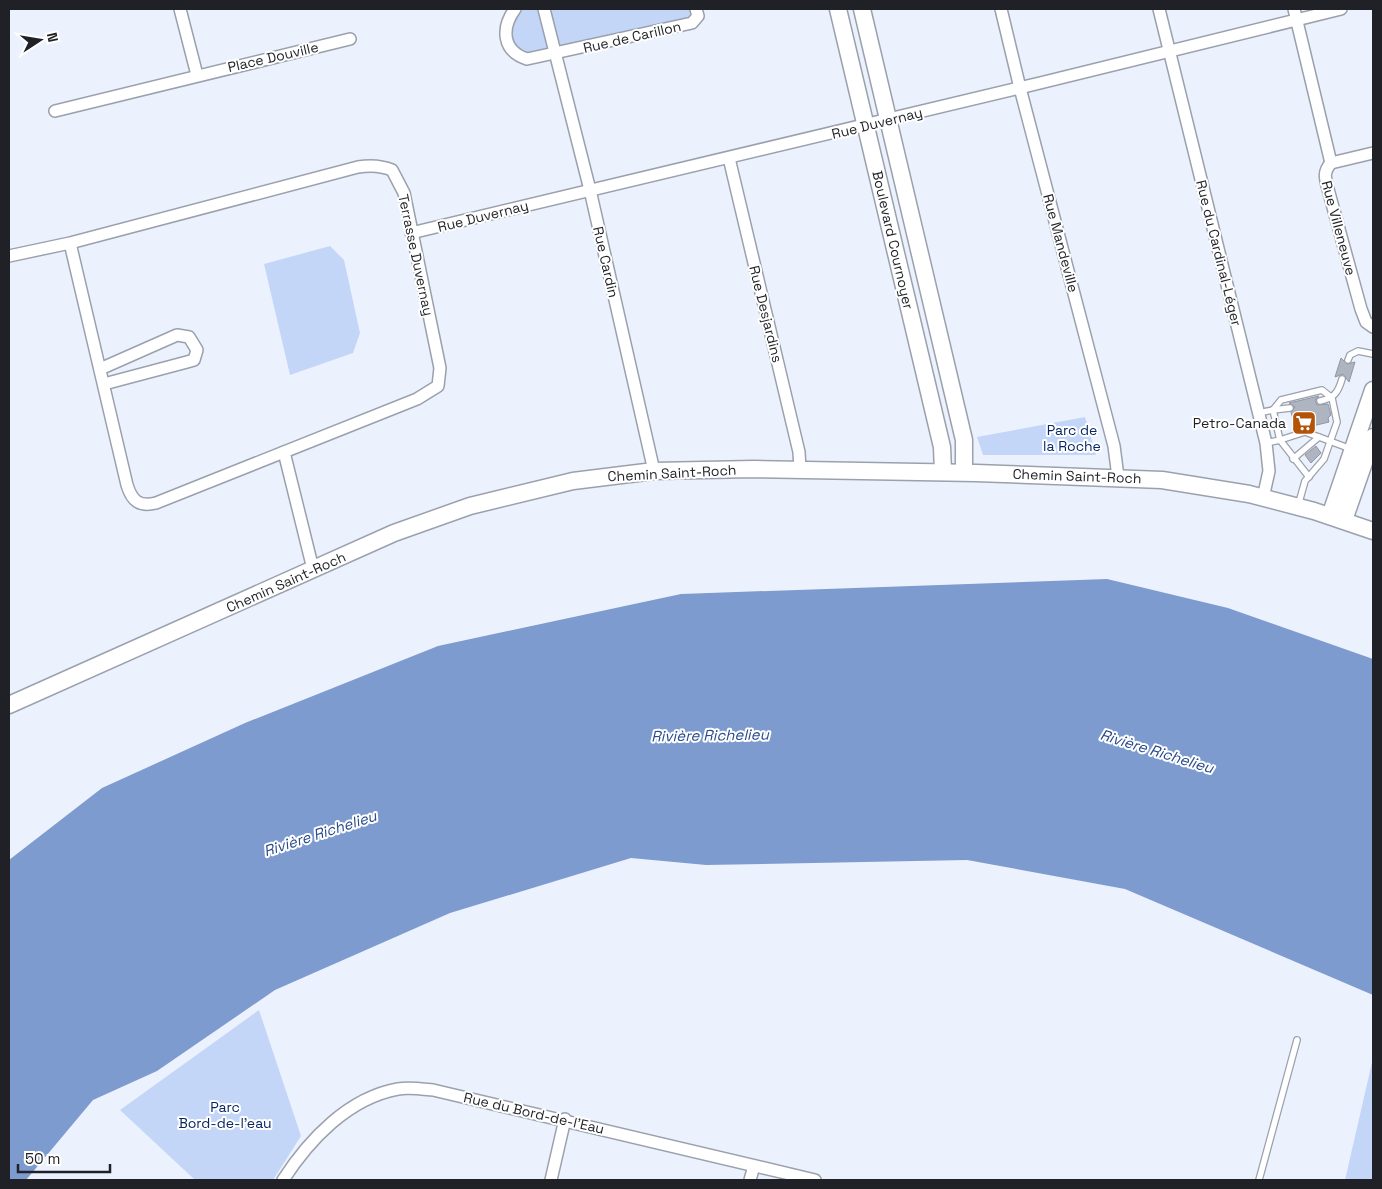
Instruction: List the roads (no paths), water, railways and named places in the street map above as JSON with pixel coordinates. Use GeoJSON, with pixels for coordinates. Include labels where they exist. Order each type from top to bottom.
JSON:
{"type":"FeatureCollection","features":[{"type":"Feature","properties":{"kind":"main road","name":"Boulevard Cournoyer"},"geometry":{"type":"LineString","coordinates":[[838,9],[942,447],[943,472]]}},
{"type":"Feature","properties":{"kind":"main road","name":"Boulevard Cournoyer"},"geometry":{"type":"LineString","coordinates":[[862,9],[890,120],[964,440],[964,472]]}},
{"type":"Feature","properties":{"kind":"main road"},"geometry":{"type":"LineString","coordinates":[[1337,518],[1353,449],[1373,390]]}},
{"type":"Feature","properties":{"kind":"main road"},"geometry":{"type":"LineString","coordinates":[[1337,518],[1373,437]]}},
{"type":"Feature","properties":{"kind":"main road","name":"Chemin Saint-Roch"},"geometry":{"type":"LineString","coordinates":[[9,703],[394,533],[470,506],[573,481],[654,471],[800,470],[964,472],[1118,478],[1198,484],[1298,507],[1373,531]]}},
{"type":"Feature","properties":{"kind":"street"},"geometry":{"type":"LineString","coordinates":[[180,9],[197,75]]}},
{"type":"Feature","properties":{"kind":"street"},"geometry":{"type":"LineString","coordinates":[[514,9],[506,25],[505,38],[514,54],[527,59],[555,54]]}},
{"type":"Feature","properties":{"kind":"street","name":"Rue Cardin"},"geometry":{"type":"LineString","coordinates":[[544,9],[590,190],[654,471]]}},
{"type":"Feature","properties":{"kind":"street","name":"Rue de Carillon"},"geometry":{"type":"LineString","coordinates":[[555,54],[692,23],[698,16],[696,9]]}},
{"type":"Feature","properties":{"kind":"street","name":"Rue Mandeville"},"geometry":{"type":"LineString","coordinates":[[1001,9],[1114,446],[1118,478]]}},
{"type":"Feature","properties":{"kind":"street","name":"Rue du Cardinal-Léger"},"geometry":{"type":"LineString","coordinates":[[1158,9],[1266,443],[1269,471],[1263,498]]}},
{"type":"Feature","properties":{"kind":"street","name":"Rue Duvernay"},"geometry":{"type":"LineString","coordinates":[[411,233],[1020,88],[1168,51],[1295,14],[1341,9]]}},
{"type":"Feature","properties":{"kind":"street","name":"Rue Villeneuve"},"geometry":{"type":"LineString","coordinates":[[1295,14],[1331,163],[1325,170],[1326,182],[1361,310],[1366,322],[1373,328]]}},
{"type":"Feature","properties":{"kind":"street","name":"Place Douville"},"geometry":{"type":"LineString","coordinates":[[55,111],[350,39]]}},
{"type":"Feature","properties":{"kind":"street"},"geometry":{"type":"LineString","coordinates":[[1331,163],[1373,153]]}},
{"type":"Feature","properties":{"kind":"street","name":"Rue Desjardins"},"geometry":{"type":"LineString","coordinates":[[729,158],[799,452],[800,470]]}},
{"type":"Feature","properties":{"kind":"street","name":"Terrasse Duvernay"},"geometry":{"type":"LineString","coordinates":[[9,256],[70,243],[370,165],[392,170],[404,193],[440,368],[438,386],[425,395],[156,503],[145,506],[137,504],[131,496],[127,485],[70,243]]}},
{"type":"Feature","properties":{"kind":"street"},"geometry":{"type":"LineString","coordinates":[[100,369],[177,335],[189,337],[196,350],[194,360],[104,384]]}},
{"type":"Feature","properties":{"kind":"street"},"geometry":{"type":"LineString","coordinates":[[284,452],[313,569]]}},
{"type":"Feature","properties":{"kind":"street","name":"Rue du Bord-de-l'Eau"},"geometry":{"type":"LineString","coordinates":[[283,1180],[298,1157],[324,1129],[354,1106],[380,1094],[400,1089],[433,1090],[565,1119],[815,1180]]}},
{"type":"Feature","properties":{"kind":"street"},"geometry":{"type":"LineString","coordinates":[[551,1180],[565,1119]]}},
{"type":"Feature","properties":{"kind":"street"},"geometry":{"type":"LineString","coordinates":[[750,1180],[754,1166]]}},
{"type":"Feature","properties":{"kind":"lane"},"geometry":{"type":"LineString","coordinates":[[1348,360],[1350,355],[1358,351],[1373,354]]}},
{"type":"Feature","properties":{"kind":"lane"},"geometry":{"type":"LineString","coordinates":[[1320,401],[1332,398],[1338,390],[1342,379]]}},
{"type":"Feature","properties":{"kind":"lane"},"geometry":{"type":"LineString","coordinates":[[1273,410],[1281,400],[1322,390],[1332,398],[1337,422],[1324,459],[1306,481],[1298,507]]}},
{"type":"Feature","properties":{"kind":"lane"},"geometry":{"type":"LineString","coordinates":[[1258,413],[1290,408]]}},
{"type":"Feature","properties":{"kind":"lane"},"geometry":{"type":"LineString","coordinates":[[1273,410],[1280,440],[1309,477]]}},
{"type":"Feature","properties":{"kind":"lane"},"geometry":{"type":"LineString","coordinates":[[1266,443],[1305,432],[1353,449]]}},
{"type":"Feature","properties":{"kind":"lane"},"geometry":{"type":"LineString","coordinates":[[1293,459],[1319,437]]}},
{"type":"Feature","properties":{"kind":"lane"},"geometry":{"type":"LineString","coordinates":[[1259,1180],[1298,1040]]}},
{"type":"Feature","properties":{"kind":"water","name":"Rivière Richelieu"},"geometry":{"type":"Polygon","coordinates":[[[1107,579],[1228,608],[1373,659],[1373,995],[1125,889],[967,860],[706,865],[631,858],[450,913],[275,990],[157,1071],[93,1100],[26,1180],[9,1180],[9,860],[102,788],[245,723],[438,646],[681,594],[1107,579]]]}},
{"type":"Feature","properties":{"kind":"place","name":"Petro-Canada"},"geometry":{"type":"Point","coordinates":[1304,423]}},
{"type":"Feature","properties":{"kind":"park label","name":"Parc de la Roche"},"geometry":{"type":"Point","coordinates":[1072,438]}},
{"type":"Feature","properties":{"kind":"park label","name":"Parc Bord-de-l'eau"},"geometry":{"type":"Point","coordinates":[225,1116]}}]}
